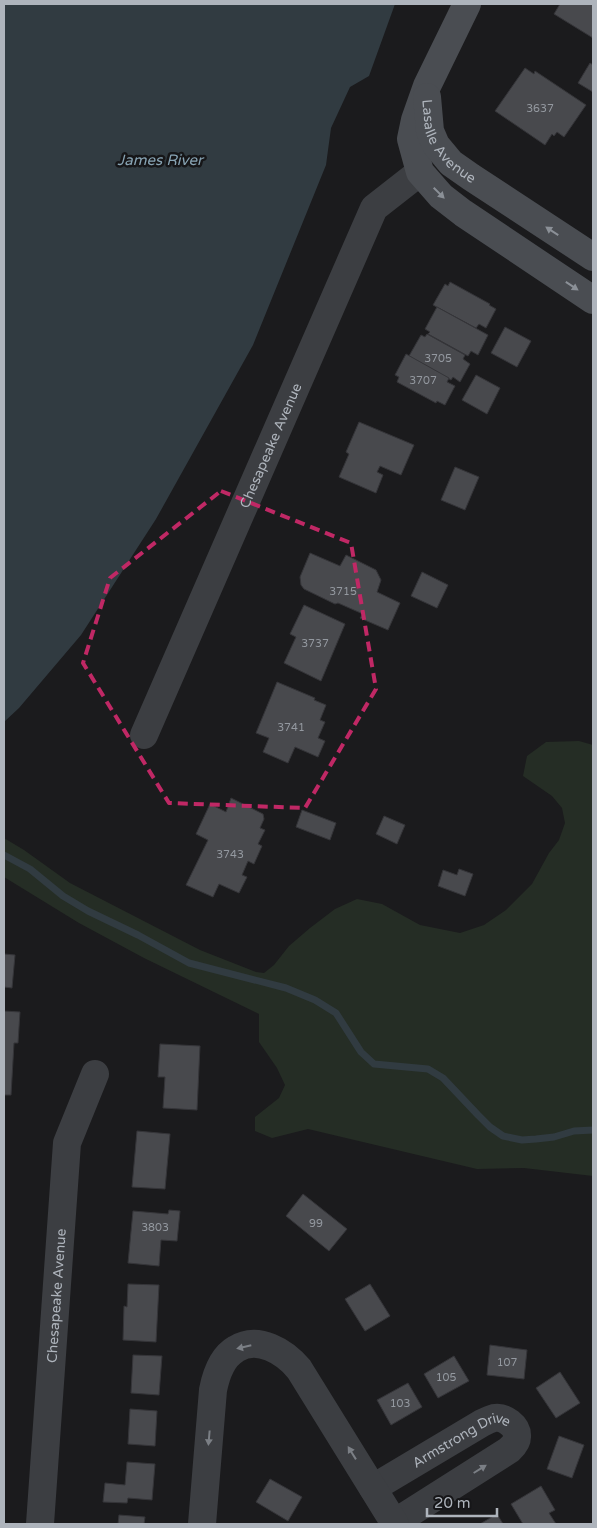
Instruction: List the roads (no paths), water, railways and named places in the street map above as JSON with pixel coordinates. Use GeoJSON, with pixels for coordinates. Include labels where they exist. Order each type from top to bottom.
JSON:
{"type":"FeatureCollection","features":[{"type":"Feature","properties":{"kind":"main road"},"geometry":{"type":"LineString","coordinates":[[427,86],[467,4]]}},
{"type":"Feature","properties":{"kind":"main road","name":"Lasalle Avenue"},"geometry":{"type":"LineString","coordinates":[[427,86],[415,120],[411,140],[420,172],[440,196],[593,300]]}},
{"type":"Feature","properties":{"kind":"main road","name":"Lasalle Avenue"},"geometry":{"type":"LineString","coordinates":[[427,86],[430,131],[436,146],[451,162],[471,178],[593,257]]}},
{"type":"Feature","properties":{"kind":"street","name":"Chesapeake Avenue"},"geometry":{"type":"LineString","coordinates":[[144,735],[374,208],[420,172]]}},
{"type":"Feature","properties":{"kind":"street","name":"Chesapeake Avenue"},"geometry":{"type":"LineString","coordinates":[[40,1524],[68,1143],[95,1074]]}},
{"type":"Feature","properties":{"kind":"street","name":"Armstrong Drive"},"geometry":{"type":"LineString","coordinates":[[202,1524],[213,1390],[220,1368],[236,1348],[248,1345],[262,1345],[278,1350],[299,1369],[395,1524],[509,1450],[515,1444],[517,1437],[515,1430],[511,1424],[503,1419],[495,1418],[482,1423],[373,1488]]}},
{"type":"Feature","properties":{"kind":"water","name":"James River"},"geometry":{"type":"Polygon","coordinates":[[[4,4],[395,4],[369,76],[350,87],[331,128],[326,165],[253,345],[156,519],[81,635],[19,708],[4,722],[4,4]]]}},
{"type":"Feature","properties":{"kind":"waterway"},"geometry":{"type":"LineString","coordinates":[[4,855],[30,869],[63,896],[88,911],[138,935],[189,963],[286,988],[315,1000],[336,1013],[361,1052],[374,1064],[428,1069],[443,1078],[490,1127],[503,1136],[522,1140],[554,1137],[574,1131],[593,1130]]}}]}
